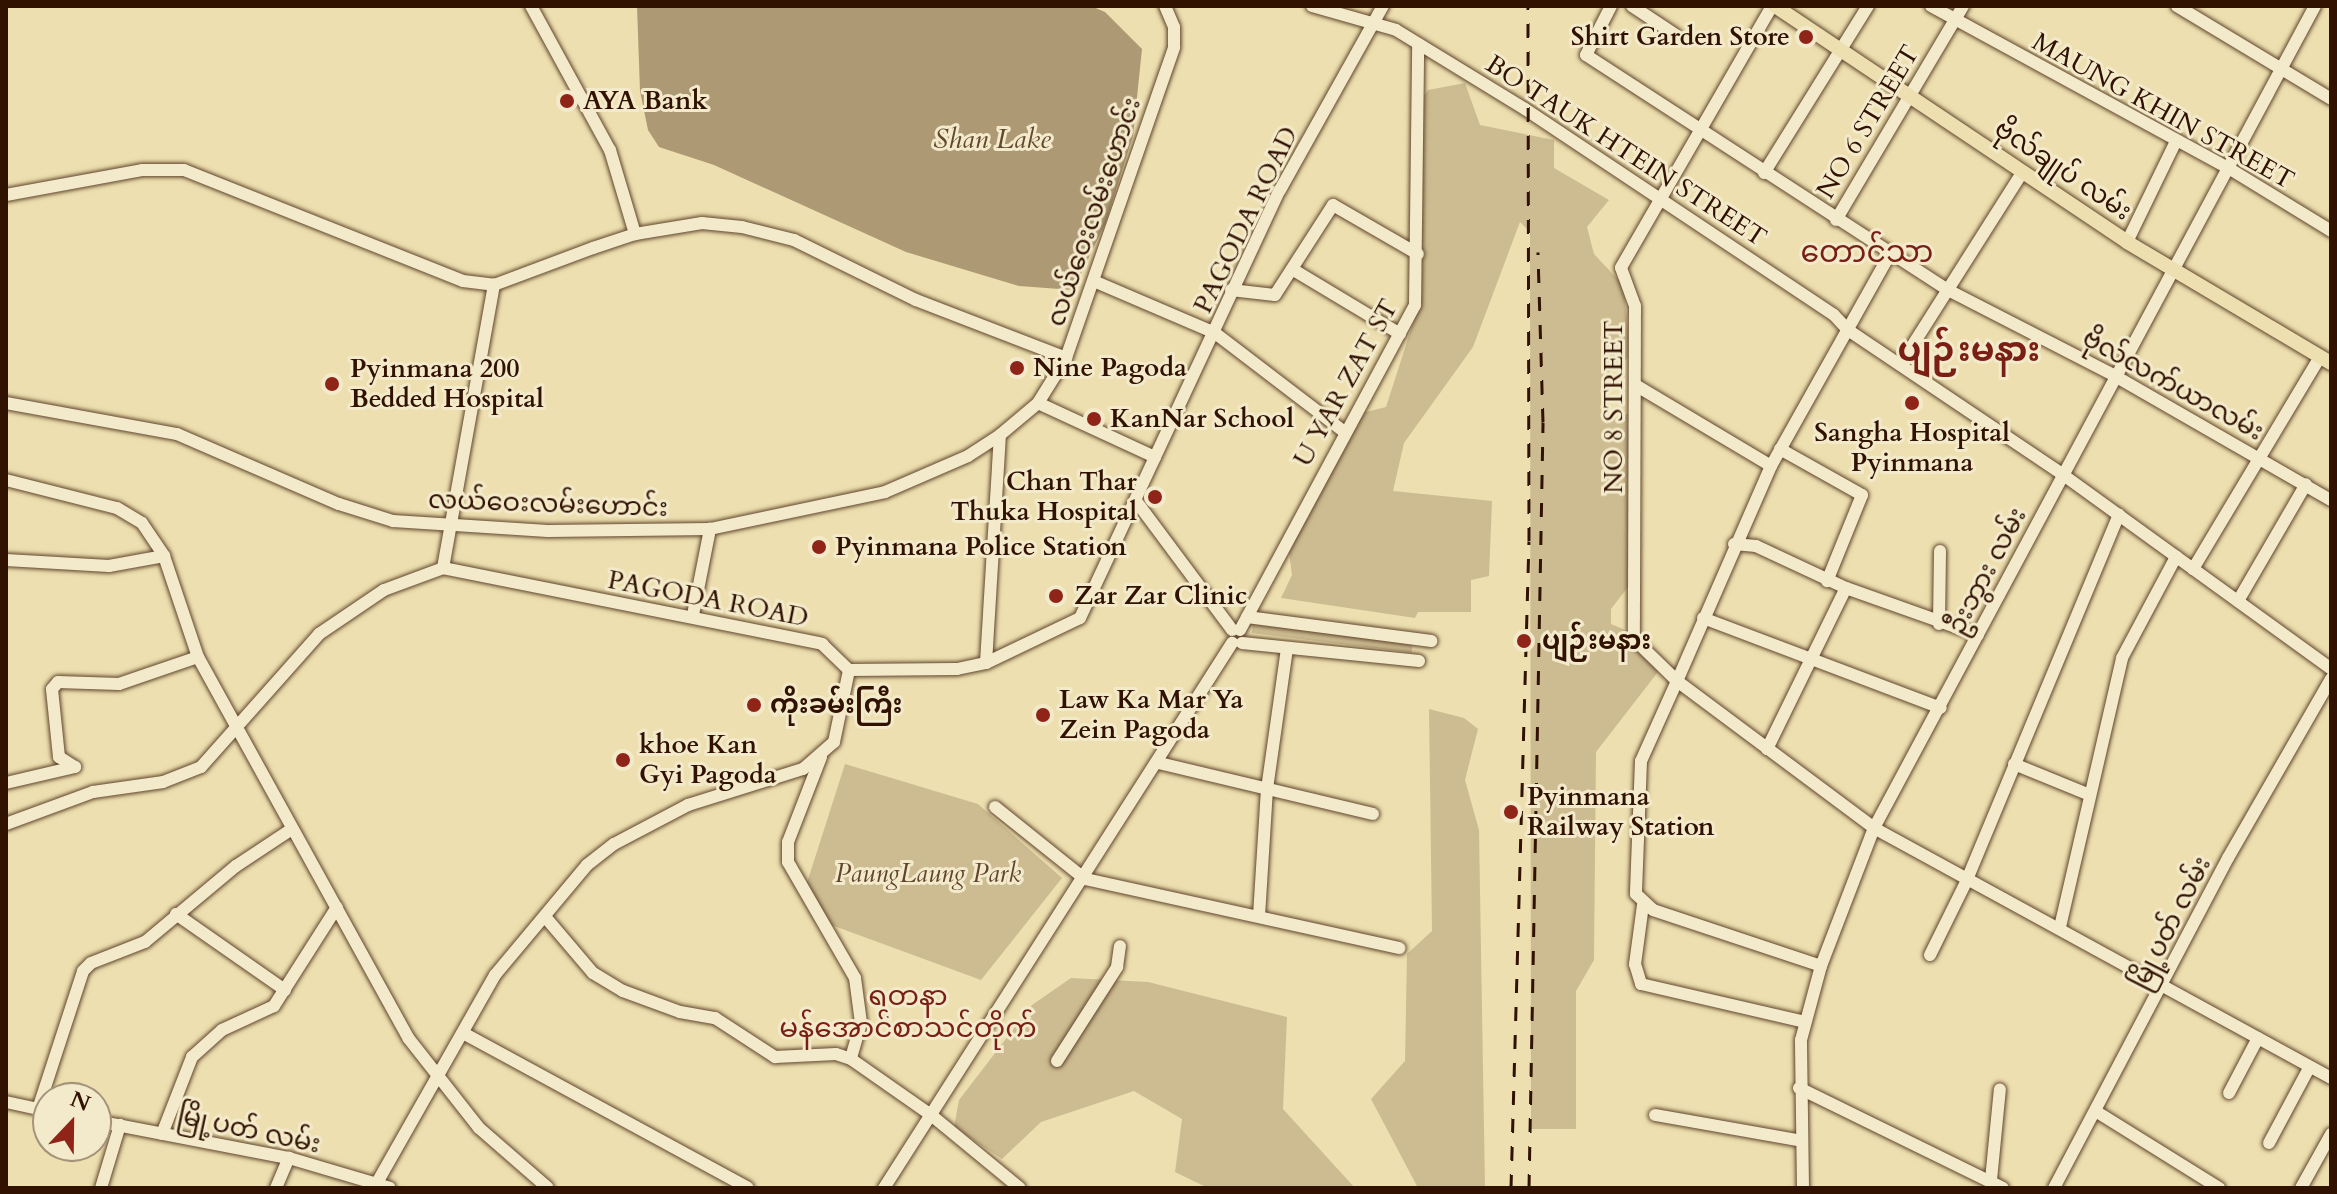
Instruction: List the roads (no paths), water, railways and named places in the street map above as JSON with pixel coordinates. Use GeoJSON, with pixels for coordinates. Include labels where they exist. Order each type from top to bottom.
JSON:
{"type":"FeatureCollection","features":[{"type":"Feature","properties":{"kind":"main road","name":"ဗိုလ်ချုပ် လမ်း"},"geometry":{"type":"LineString","coordinates":[[1774,6],[1912,93],[2022,173],[2127,242],[2326,360]]}},
{"type":"Feature","properties":{"kind":"street"},"geometry":{"type":"LineString","coordinates":[[531,6],[610,150],[635,234]]}},
{"type":"Feature","properties":{"kind":"street","name":"လယ်ဝေးလမ်းဟောင်း"},"geometry":{"type":"LineString","coordinates":[[6,403],[177,434],[365,513],[393,521],[451,522],[548,531],[710,529],[885,492],[968,456],[1000,435],[1038,403],[1066,358],[1096,282],[1174,47],[1174,27],[1165,6]]}},
{"type":"Feature","properties":{"kind":"street","name":"BO TAUK HTEIN STREET"},"geometry":{"type":"LineString","coordinates":[[1312,6],[1377,23],[1418,44],[1660,198],[1834,315],[1848,330],[1902,362],[2062,474],[2331,669]]}},
{"type":"Feature","properties":{"kind":"street","name":"PAGODA ROAD"},"geometry":{"type":"LineString","coordinates":[[443,568],[693,615],[822,644],[849,670],[957,669],[986,663],[1080,618],[1280,190],[1377,23],[1383,6]]}},
{"type":"Feature","properties":{"kind":"street","name":"ဗိုလ်လက်ယာလမ်း"},"geometry":{"type":"LineString","coordinates":[[1611,6],[1587,50],[1698,128],[1948,290],[2115,376],[2331,500]]}},
{"type":"Feature","properties":{"kind":"street"},"geometry":{"type":"LineString","coordinates":[[1632,6],[1676,35]]}},
{"type":"Feature","properties":{"kind":"street","name":"NO 8 STREET"},"geometry":{"type":"LineString","coordinates":[[1774,6],[1698,128],[1621,268],[1635,306],[1637,647],[1677,681],[1874,828],[1966,882],[2060,927],[2331,1078]]}},
{"type":"Feature","properties":{"kind":"street"},"geometry":{"type":"LineString","coordinates":[[1764,173],[1868,6]]}},
{"type":"Feature","properties":{"kind":"street","name":"MAUNG KHIN STREET"},"geometry":{"type":"LineString","coordinates":[[1931,6],[2230,169],[2331,231]]}},
{"type":"Feature","properties":{"kind":"street","name":"NO 6 STREET"},"geometry":{"type":"LineString","coordinates":[[1836,220],[1963,6]]}},
{"type":"Feature","properties":{"kind":"street"},"geometry":{"type":"LineString","coordinates":[[2177,6],[2331,99]]}},
{"type":"Feature","properties":{"kind":"street","name":"ဦးဘွား လမ်း"},"geometry":{"type":"LineString","coordinates":[[1803,1188],[1799,1088],[1805,1022],[1821,966],[1874,828],[2315,6]]}},
{"type":"Feature","properties":{"kind":"street","name":"U YAR ZAT ST"},"geometry":{"type":"LineString","coordinates":[[884,1188],[1085,879],[1237,637],[1343,431],[1415,305],[1418,254],[1418,44]]}},
{"type":"Feature","properties":{"kind":"street"},"geometry":{"type":"LineString","coordinates":[[2127,242],[2176,141]]}},
{"type":"Feature","properties":{"kind":"street"},"geometry":{"type":"LineString","coordinates":[[6,195],[142,170],[184,170],[463,281],[494,285],[635,234],[702,223],[794,240],[916,300],[1066,358]]}},
{"type":"Feature","properties":{"kind":"street"},"geometry":{"type":"LineString","coordinates":[[1902,362],[2022,173]]}},
{"type":"Feature","properties":{"kind":"street"},"geometry":{"type":"LineString","coordinates":[[1231,290],[1275,295],[1336,205],[1418,254]]}},
{"type":"Feature","properties":{"kind":"street"},"geometry":{"type":"LineString","coordinates":[[1821,966],[1643,905],[1636,894],[1638,776],[1734,544],[1771,466],[1890,254]]}},
{"type":"Feature","properties":{"kind":"street"},"geometry":{"type":"LineString","coordinates":[[1292,269],[1400,334]]}},
{"type":"Feature","properties":{"kind":"street"},"geometry":{"type":"LineString","coordinates":[[1096,282],[1215,333],[1343,431]]}},
{"type":"Feature","properties":{"kind":"street"},"geometry":{"type":"LineString","coordinates":[[6,824],[93,792],[183,776],[201,767],[235,722],[319,634],[354,607],[443,568],[494,285]]}},
{"type":"Feature","properties":{"kind":"street"},"geometry":{"type":"LineString","coordinates":[[2193,569],[2259,459],[2326,360]]}},
{"type":"Feature","properties":{"kind":"street"},"geometry":{"type":"LineString","coordinates":[[1637,386],[1771,466]]}},
{"type":"Feature","properties":{"kind":"street"},"geometry":{"type":"LineString","coordinates":[[1038,403],[1155,457]]}},
{"type":"Feature","properties":{"kind":"street"},"geometry":{"type":"LineString","coordinates":[[986,663],[1000,435]]}},
{"type":"Feature","properties":{"kind":"street"},"geometry":{"type":"LineString","coordinates":[[1780,449],[1862,495],[1827,581]]}},
{"type":"Feature","properties":{"kind":"street"},"geometry":{"type":"LineString","coordinates":[[6,480],[117,508],[142,523],[164,556],[198,657],[409,1039],[491,1141],[548,1188]]}},
{"type":"Feature","properties":{"kind":"street"},"geometry":{"type":"LineString","coordinates":[[2238,601],[2306,484]]}},
{"type":"Feature","properties":{"kind":"street"},"geometry":{"type":"LineString","coordinates":[[1136,501],[1237,637],[1287,648],[1419,661]]}},
{"type":"Feature","properties":{"kind":"street"},"geometry":{"type":"LineString","coordinates":[[1930,955],[1966,882],[2119,515]]}},
{"type":"Feature","properties":{"kind":"street"},"geometry":{"type":"LineString","coordinates":[[693,615],[710,529]]}},
{"type":"Feature","properties":{"kind":"street"},"geometry":{"type":"LineString","coordinates":[[1734,544],[1756,546],[1827,581],[1939,624],[1978,635]]}},
{"type":"Feature","properties":{"kind":"street"},"geometry":{"type":"LineString","coordinates":[[1939,624],[1940,551]]}},
{"type":"Feature","properties":{"kind":"street"},"geometry":{"type":"LineString","coordinates":[[6,560],[109,566],[164,556]]}},
{"type":"Feature","properties":{"kind":"street"},"geometry":{"type":"LineString","coordinates":[[2060,927],[2122,658],[2176,557]]}},
{"type":"Feature","properties":{"kind":"street"},"geometry":{"type":"LineString","coordinates":[[1767,749],[1846,588]]}},
{"type":"Feature","properties":{"kind":"street"},"geometry":{"type":"LineString","coordinates":[[1247,617],[1431,641]]}},
{"type":"Feature","properties":{"kind":"street"},"geometry":{"type":"LineString","coordinates":[[1703,618],[1814,657],[1941,708]]}},
{"type":"Feature","properties":{"kind":"street"},"geometry":{"type":"LineString","coordinates":[[1259,916],[1267,789],[1287,648]]}},
{"type":"Feature","properties":{"kind":"street"},"geometry":{"type":"LineString","coordinates":[[6,783],[75,767],[59,757],[52,689],[58,682],[119,684],[147,670],[198,657]]}},
{"type":"Feature","properties":{"kind":"street"},"geometry":{"type":"LineString","coordinates":[[374,1185],[436,1072],[463,1033],[495,975],[547,919],[587,865],[614,844],[688,805],[803,769],[834,742],[849,670]]}},
{"type":"Feature","properties":{"kind":"street","name":"မြို့ပတ် လမ်း"},"geometry":{"type":"LineString","coordinates":[[2060,1186],[2228,858],[2331,679]]}},
{"type":"Feature","properties":{"kind":"street"},"geometry":{"type":"LineString","coordinates":[[822,754],[788,842],[788,862],[855,978],[861,1023],[851,1059]]}},
{"type":"Feature","properties":{"kind":"street"},"geometry":{"type":"LineString","coordinates":[[1159,763],[1373,814]]}},
{"type":"Feature","properties":{"kind":"street"},"geometry":{"type":"LineString","coordinates":[[2014,764],[2090,795]]}},
{"type":"Feature","properties":{"kind":"street"},"geometry":{"type":"LineString","coordinates":[[995,807],[1085,879],[1400,948]]}},
{"type":"Feature","properties":{"kind":"street"},"geometry":{"type":"LineString","coordinates":[[51,1082],[83,971],[91,963],[145,942],[176,914],[292,829]]}},
{"type":"Feature","properties":{"kind":"street"},"geometry":{"type":"LineString","coordinates":[[1643,905],[1635,964],[1641,984],[1805,1022]]}},
{"type":"Feature","properties":{"kind":"street"},"geometry":{"type":"LineString","coordinates":[[162,1134],[192,1057],[222,1030],[266,1012],[285,990],[337,907]]}},
{"type":"Feature","properties":{"kind":"street"},"geometry":{"type":"LineString","coordinates":[[176,914],[285,990]]}},
{"type":"Feature","properties":{"kind":"street"},"geometry":{"type":"LineString","coordinates":[[547,919],[593,973],[623,991],[680,1012],[715,1018],[775,1057],[836,1054],[851,1059],[931,1115],[1020,1188]]}},
{"type":"Feature","properties":{"kind":"street"},"geometry":{"type":"LineString","coordinates":[[1057,1061],[1117,967],[1120,946]]}},
{"type":"Feature","properties":{"kind":"street"},"geometry":{"type":"LineString","coordinates":[[463,1033],[748,1188]]}},
{"type":"Feature","properties":{"kind":"street"},"geometry":{"type":"LineString","coordinates":[[2229,1093],[2258,1038]]}},
{"type":"Feature","properties":{"kind":"street"},"geometry":{"type":"LineString","coordinates":[[2269,1143],[2309,1068]]}},
{"type":"Feature","properties":{"kind":"street"},"geometry":{"type":"LineString","coordinates":[[1799,1088],[2003,1188]]}},
{"type":"Feature","properties":{"kind":"street"},"geometry":{"type":"LineString","coordinates":[[1991,1180],[2000,1089]]}},
{"type":"Feature","properties":{"kind":"street"},"geometry":{"type":"LineString","coordinates":[[6,1102],[32,1108]]}},
{"type":"Feature","properties":{"kind":"street"},"geometry":{"type":"LineString","coordinates":[[2097,1112],[2219,1188]]}},
{"type":"Feature","properties":{"kind":"street"},"geometry":{"type":"LineString","coordinates":[[1655,1115],[1802,1141]]}},
{"type":"Feature","properties":{"kind":"street","name":"မြို့ပတ် လမ်း"},"geometry":{"type":"LineString","coordinates":[[112,1124],[289,1158],[390,1188]]}},
{"type":"Feature","properties":{"kind":"street"},"geometry":{"type":"LineString","coordinates":[[101,1188],[120,1125]]}},
{"type":"Feature","properties":{"kind":"street"},"geometry":{"type":"LineString","coordinates":[[2301,1188],[2331,1134]]}},
{"type":"Feature","properties":{"kind":"street"},"geometry":{"type":"LineString","coordinates":[[276,1188],[289,1158]]}},
{"type":"Feature","properties":{"kind":"water","name":"Shan Lake"},"geometry":{"type":"Polygon","coordinates":[[[637,6],[1091,6],[1105,12],[1142,49],[1133,136],[1105,224],[1073,290],[1019,286],[906,252],[714,165],[659,147],[648,130],[640,91],[637,6]]]}},
{"type":"Feature","properties":{"kind":"railway"},"geometry":{"type":"LineString","coordinates":[[1511,1188],[1529,541],[1528,6]]}},
{"type":"Feature","properties":{"kind":"railway"},"geometry":{"type":"LineString","coordinates":[[1529,1188],[1543,422],[1538,252]]}},
{"type":"Feature","properties":{"kind":"place","name":"Shirt Garden Store"},"geometry":{"type":"Point","coordinates":[1806,37]}},
{"type":"Feature","properties":{"kind":"place","name":"AYA Bank"},"geometry":{"type":"Point","coordinates":[567,101]}},
{"type":"Feature","properties":{"kind":"place","name":"Nine Pagoda"},"geometry":{"type":"Point","coordinates":[1017,368]}},
{"type":"Feature","properties":{"kind":"place","name":"Pyinmana 200 Bedded Hospital"},"geometry":{"type":"Point","coordinates":[332,384]}},
{"type":"Feature","properties":{"kind":"place","name":"Sangha Hospital Pyinmana"},"geometry":{"type":"Point","coordinates":[1912,403]}},
{"type":"Feature","properties":{"kind":"place","name":"KanNar School"},"geometry":{"type":"Point","coordinates":[1094,419]}},
{"type":"Feature","properties":{"kind":"place","name":"Chan Thar Thuka Hospital"},"geometry":{"type":"Point","coordinates":[1155,497]}},
{"type":"Feature","properties":{"kind":"place","name":"Pyinmana Police Station"},"geometry":{"type":"Point","coordinates":[819,547]}},
{"type":"Feature","properties":{"kind":"place","name":"Zar Zar Clinic"},"geometry":{"type":"Point","coordinates":[1056,596]}},
{"type":"Feature","properties":{"kind":"place","name":"ပျဉ်းမနား"},"geometry":{"type":"Point","coordinates":[1524,641]}},
{"type":"Feature","properties":{"kind":"place","name":"ကိုးခမ်းကြီး"},"geometry":{"type":"Point","coordinates":[754,705]}},
{"type":"Feature","properties":{"kind":"place","name":"Law Ka Mar Ya Zein Pagoda"},"geometry":{"type":"Point","coordinates":[1043,715]}},
{"type":"Feature","properties":{"kind":"place","name":"khoe Kan Gyi Pagoda"},"geometry":{"type":"Point","coordinates":[623,760]}},
{"type":"Feature","properties":{"kind":"place","name":"Pyinmana Railway Station"},"geometry":{"type":"Point","coordinates":[1511,812]}},
{"type":"Feature","properties":{"kind":"district","name":"တောင်သာ"},"geometry":{"type":"Point","coordinates":[1867,253]}},
{"type":"Feature","properties":{"kind":"district","name":"ပျဉ်းမနား"},"geometry":{"type":"Point","coordinates":[1969,351]}},
{"type":"Feature","properties":{"kind":"district","name":"ရတနာ မန်အောင်စာသင်တိုက်"},"geometry":{"type":"Point","coordinates":[908,1012]}},
{"type":"Feature","properties":{"kind":"park label","name":"PaungLaung Park"},"geometry":{"type":"Point","coordinates":[928,874]}}]}
